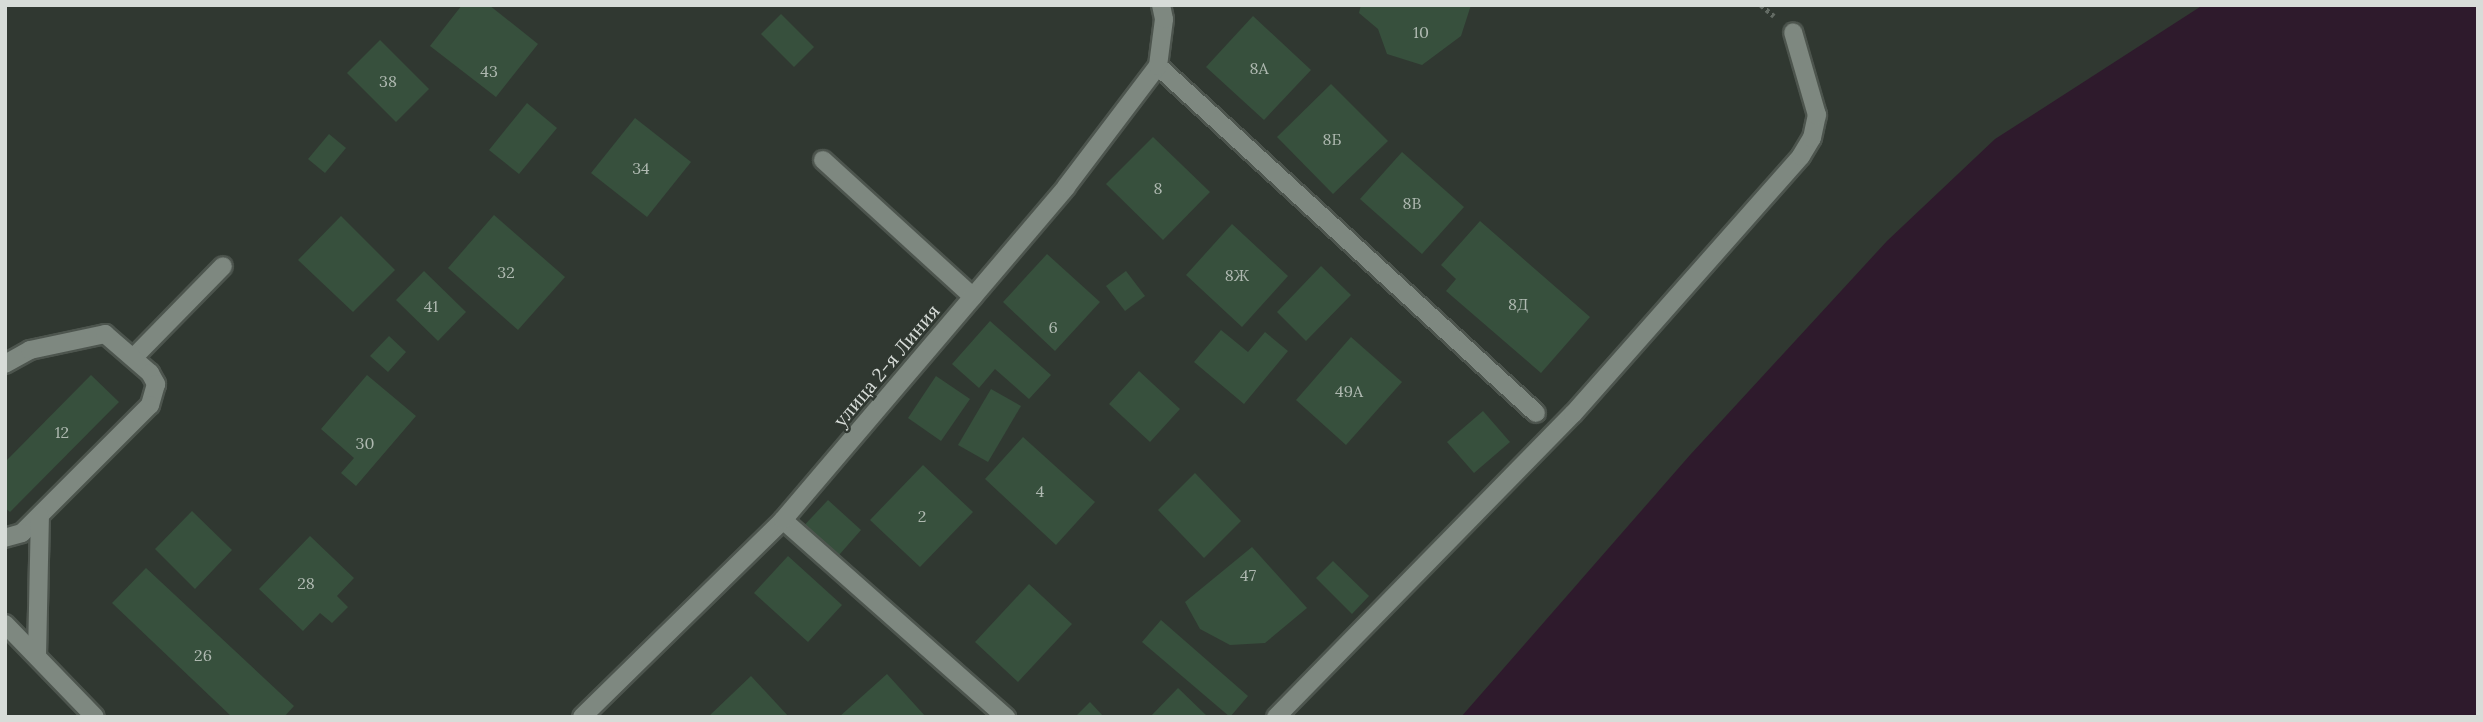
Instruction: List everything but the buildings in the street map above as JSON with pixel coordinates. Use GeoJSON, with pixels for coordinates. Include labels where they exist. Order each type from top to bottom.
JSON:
{"type":"FeatureCollection","features":[{"type":"Feature","properties":{"kind":"street","name":"улица 2-я Линия"},"geometry":{"type":"LineString","coordinates":[[582,717],[783,520],[1066,187],[1157,66],[1164,19],[1161,5]]}},
{"type":"Feature","properties":{"kind":"street"},"geometry":{"type":"LineString","coordinates":[[1276,717],[1573,414],[1801,156],[1812,138],[1817,115],[1793,32]]}},
{"type":"Feature","properties":{"kind":"street"},"geometry":{"type":"LineString","coordinates":[[1157,66],[1536,413]]}},
{"type":"Feature","properties":{"kind":"street"},"geometry":{"type":"LineString","coordinates":[[823,160],[973,297]]}},
{"type":"Feature","properties":{"kind":"street"},"geometry":{"type":"LineString","coordinates":[[134,357],[223,266]]}},
{"type":"Feature","properties":{"kind":"street"},"geometry":{"type":"LineString","coordinates":[[5,364],[30,350],[105,334],[134,357],[156,384],[150,405],[22,533],[5,538]]}},
{"type":"Feature","properties":{"kind":"street"},"geometry":{"type":"LineString","coordinates":[[37,656],[40,516]]}},
{"type":"Feature","properties":{"kind":"street"},"geometry":{"type":"LineString","coordinates":[[783,520],[1006,717]]}},
{"type":"Feature","properties":{"kind":"street"},"geometry":{"type":"LineString","coordinates":[[5,624],[95,717]]}},
{"type":"Feature","properties":{"kind":"shaded area"},"geometry":{"type":"Polygon","coordinates":[[[2203,5],[2478,5],[2478,717],[1461,717],[1690,455],[1887,241],[1995,139],[2203,5]]]}}]}
